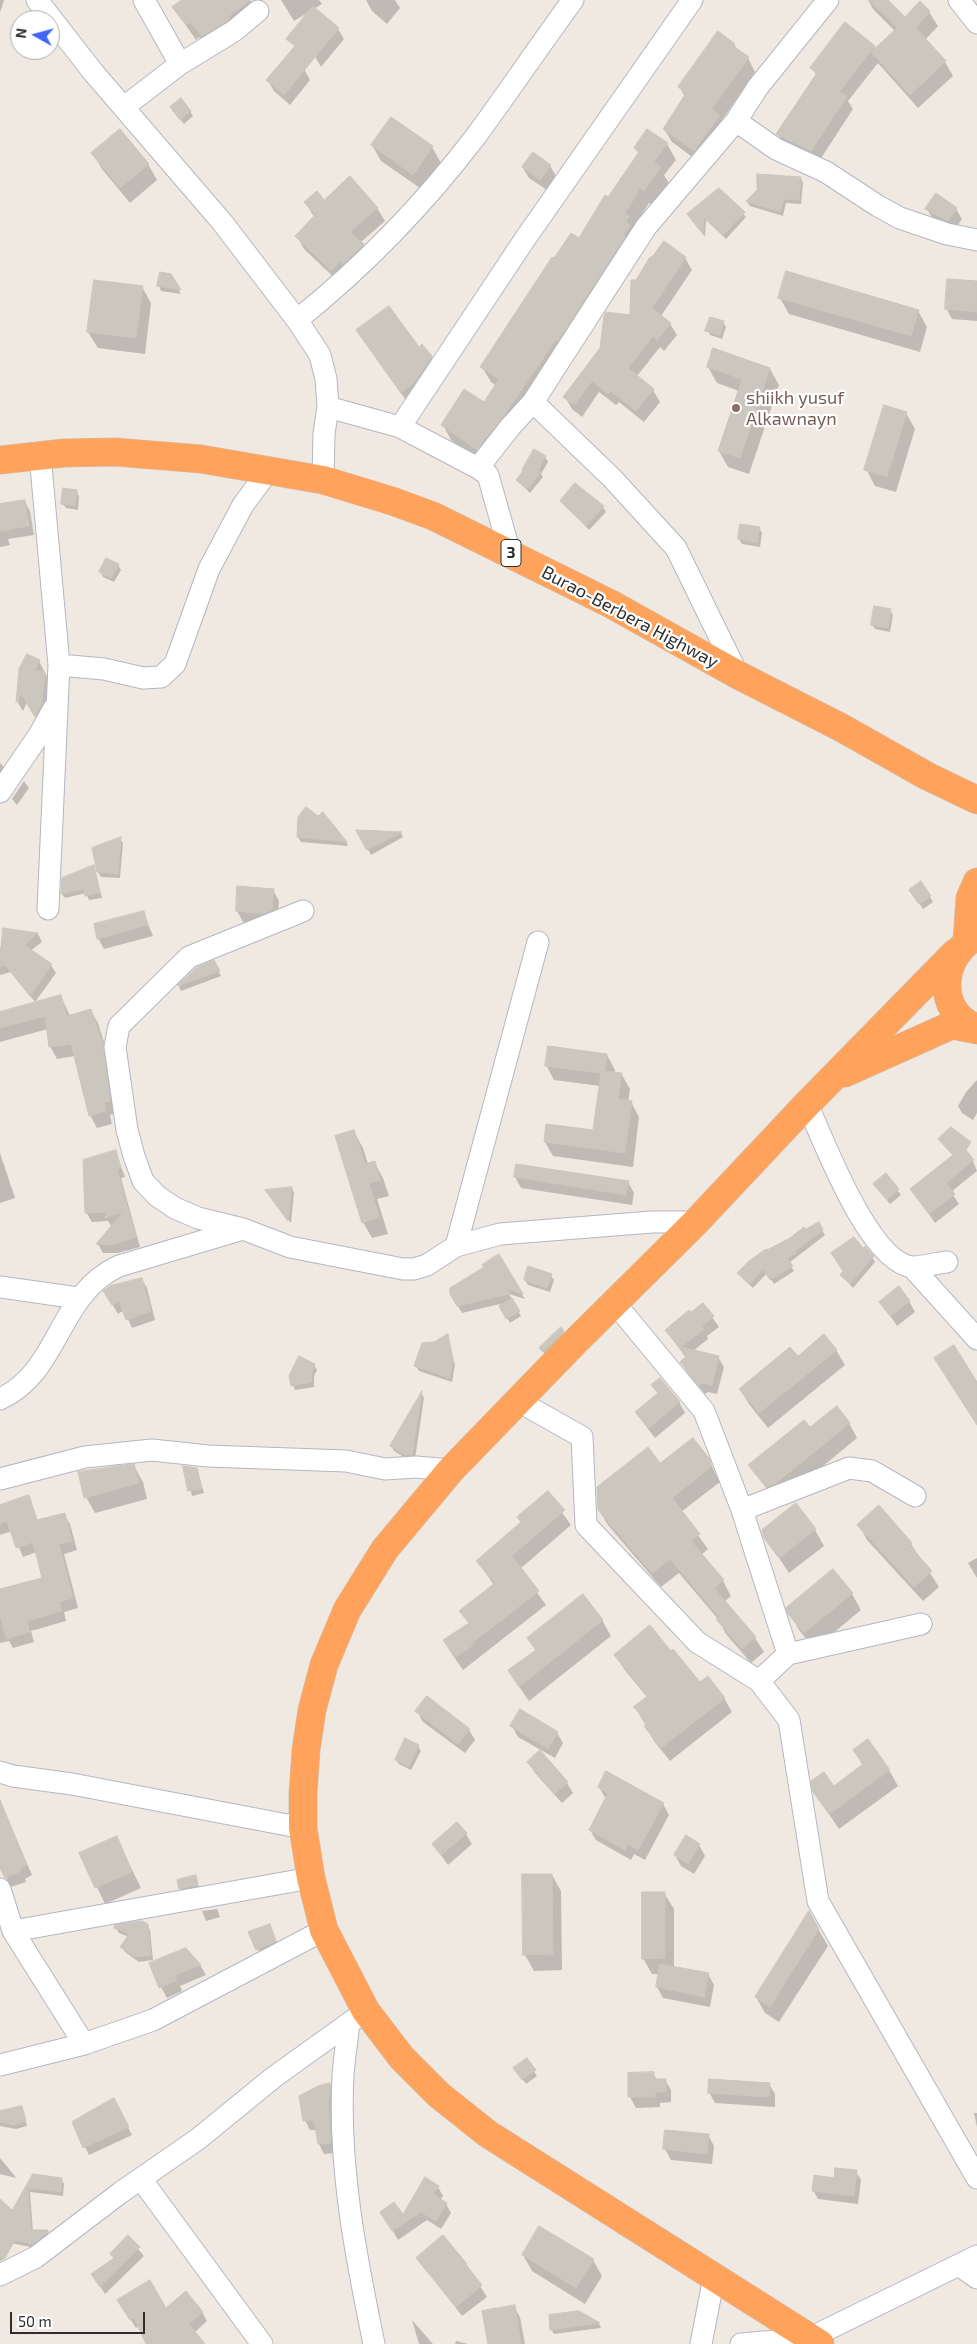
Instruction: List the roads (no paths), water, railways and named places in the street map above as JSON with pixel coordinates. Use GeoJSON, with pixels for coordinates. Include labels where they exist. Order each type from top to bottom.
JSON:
{"type":"FeatureCollection","features":[{"type":"Feature","properties":{"kind":"highway","name":"Burao-Berbera Highway"},"geometry":{"type":"LineString","coordinates":[[1,458],[114,452],[201,459],[323,480],[433,516],[611,604],[738,675],[842,728],[926,776],[977,800]]}},
{"type":"Feature","properties":{"kind":"highway"},"geometry":{"type":"LineString","coordinates":[[977,882],[970,898],[966,944],[948,968],[946,985],[950,1001],[958,1015],[977,1029]]}},
{"type":"Feature","properties":{"kind":"highway"},"geometry":{"type":"LineString","coordinates":[[815,2341],[488,2134],[439,2095],[358,2017],[324,1930],[311,1878],[303,1828],[306,1750],[312,1710],[324,1665],[347,1610],[385,1549],[451,1470],[614,1302],[696,1222],[807,1104],[835,1078],[966,944]]}},
{"type":"Feature","properties":{"kind":"highway"},"geometry":{"type":"LineString","coordinates":[[835,1078],[952,1025],[977,1029]]}},
{"type":"Feature","properties":{"kind":"street"},"geometry":{"type":"LineString","coordinates":[[37,0],[92,72],[222,222],[297,320],[320,355],[326,379],[328,407],[324,434],[323,480]]}},
{"type":"Feature","properties":{"kind":"street"},"geometry":{"type":"LineString","coordinates":[[144,0],[180,64]]}},
{"type":"Feature","properties":{"kind":"street"},"geometry":{"type":"LineString","coordinates":[[297,320],[328,295],[390,236],[422,202],[475,136],[573,0]]}},
{"type":"Feature","properties":{"kind":"street"},"geometry":{"type":"LineString","coordinates":[[400,427],[525,239],[692,0]]}},
{"type":"Feature","properties":{"kind":"street"},"geometry":{"type":"LineString","coordinates":[[478,468],[511,426],[533,402],[646,227],[736,121],[758,87],[828,0]]}},
{"type":"Feature","properties":{"kind":"street"},"geometry":{"type":"LineString","coordinates":[[959,0],[977,24]]}},
{"type":"Feature","properties":{"kind":"street"},"geometry":{"type":"LineString","coordinates":[[124,108],[180,64],[234,31],[258,11]]}},
{"type":"Feature","properties":{"kind":"street"},"geometry":{"type":"LineString","coordinates":[[736,121],[752,130],[776,149],[826,172],[900,218],[947,234],[977,240]]}},
{"type":"Feature","properties":{"kind":"street"},"geometry":{"type":"LineString","coordinates":[[533,402],[612,478],[676,548],[738,675]]}},
{"type":"Feature","properties":{"kind":"street"},"geometry":{"type":"LineString","coordinates":[[328,407],[400,427],[488,475],[510,553]]}},
{"type":"Feature","properties":{"kind":"street"},"geometry":{"type":"LineString","coordinates":[[40,455],[59,665],[48,909]]}},
{"type":"Feature","properties":{"kind":"street"},"geometry":{"type":"LineString","coordinates":[[59,665],[104,669],[143,678],[161,677],[175,664],[209,569],[243,505],[269,470]]}},
{"type":"Feature","properties":{"kind":"street"},"geometry":{"type":"LineString","coordinates":[[0,792],[39,735],[57,704]]}},
{"type":"Feature","properties":{"kind":"street"},"geometry":{"type":"LineString","coordinates":[[303,911],[189,957],[119,1026],[115,1047],[127,1130],[143,1181],[157,1196],[175,1208],[198,1218],[243,1229],[290,1247],[403,1269],[414,1269],[427,1265],[456,1246],[500,1234],[652,1222],[696,1222]]}},
{"type":"Feature","properties":{"kind":"street"},"geometry":{"type":"LineString","coordinates":[[456,1246],[538,942]]}},
{"type":"Feature","properties":{"kind":"street"},"geometry":{"type":"LineString","coordinates":[[807,1104],[859,1216],[878,1244],[894,1260],[912,1267],[977,1340]]}},
{"type":"Feature","properties":{"kind":"street"},"geometry":{"type":"LineString","coordinates":[[0,1398],[25,1385],[46,1356],[78,1298],[104,1273],[119,1266],[243,1229]]}},
{"type":"Feature","properties":{"kind":"street"},"geometry":{"type":"LineString","coordinates":[[912,1267],[947,1262]]}},
{"type":"Feature","properties":{"kind":"street"},"geometry":{"type":"LineString","coordinates":[[0,1287],[78,1298]]}},
{"type":"Feature","properties":{"kind":"street"},"geometry":{"type":"LineString","coordinates":[[614,1302],[704,1411],[742,1510],[788,1654]]}},
{"type":"Feature","properties":{"kind":"street"},"geometry":{"type":"LineString","coordinates":[[518,1401],[582,1437],[586,1525],[697,1642],[759,1681],[789,1720],[818,1901],[977,2178]]}},
{"type":"Feature","properties":{"kind":"street"},"geometry":{"type":"LineString","coordinates":[[0,1479],[84,1457],[152,1450],[208,1456],[346,1460],[385,1469],[416,1467],[451,1470]]}},
{"type":"Feature","properties":{"kind":"street"},"geometry":{"type":"LineString","coordinates":[[742,1510],[848,1468],[872,1471],[915,1496]]}},
{"type":"Feature","properties":{"kind":"street"},"geometry":{"type":"LineString","coordinates":[[759,1681],[788,1654],[921,1624]]}},
{"type":"Feature","properties":{"kind":"street"},"geometry":{"type":"LineString","coordinates":[[0,1772],[13,1776],[72,1784],[303,1828]]}},
{"type":"Feature","properties":{"kind":"street"},"geometry":{"type":"LineString","coordinates":[[13,1931],[311,1878]]}},
{"type":"Feature","properties":{"kind":"street"},"geometry":{"type":"LineString","coordinates":[[0,1889],[13,1931],[84,2044]]}},
{"type":"Feature","properties":{"kind":"street"},"geometry":{"type":"LineString","coordinates":[[0,2065],[84,2044],[153,2020],[324,1930]]}},
{"type":"Feature","properties":{"kind":"street"},"geometry":{"type":"LineString","coordinates":[[0,2275],[36,2257],[198,2139],[274,2077],[358,2017]]}},
{"type":"Feature","properties":{"kind":"street"},"geometry":{"type":"LineString","coordinates":[[358,2017],[343,2077],[344,2154],[356,2258],[374,2344]]}},
{"type":"Feature","properties":{"kind":"street"},"geometry":{"type":"LineString","coordinates":[[141,2179],[262,2344]]}},
{"type":"Feature","properties":{"kind":"street"},"geometry":{"type":"LineString","coordinates":[[741,2344],[815,2341],[968,2261],[977,2278]]}},
{"type":"Feature","properties":{"kind":"street"},"geometry":{"type":"LineString","coordinates":[[701,2344],[714,2277]]}},
{"type":"Feature","properties":{"kind":"place","name":"shiikh yusuf Alkawnayn"},"geometry":{"type":"Point","coordinates":[736,408]}}]}
